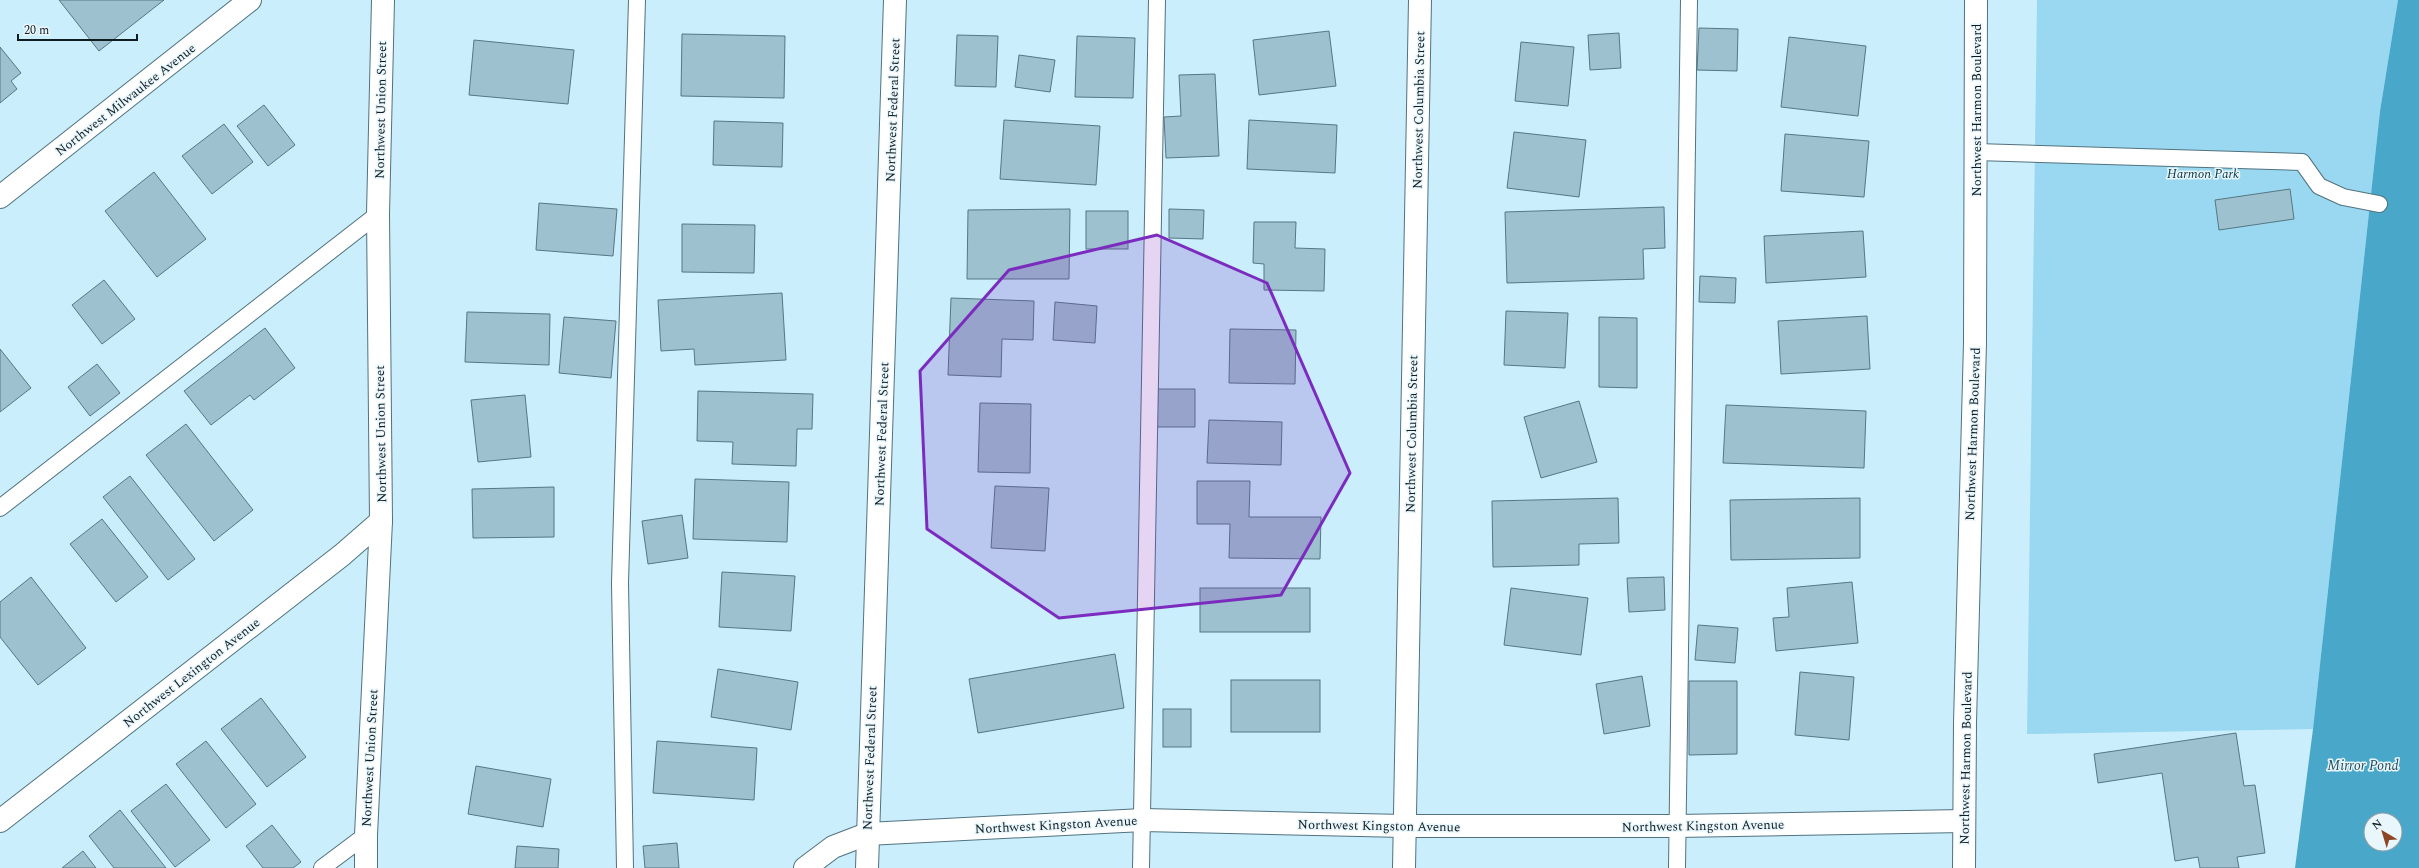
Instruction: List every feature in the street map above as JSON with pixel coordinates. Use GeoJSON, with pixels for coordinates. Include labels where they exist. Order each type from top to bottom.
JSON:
{"type":"FeatureCollection","features":[{"type":"Feature","properties":{"kind":"street","name":"Northwest Milwaukee Avenue"},"geometry":{"type":"LineString","coordinates":[[0,197],[250,0]]}},
{"type":"Feature","properties":{"kind":"street","name":"Northwest Union Street"},"geometry":{"type":"LineString","coordinates":[[366,868],[366,835],[380,521],[378,214],[383,0]]}},
{"type":"Feature","properties":{"kind":"street","name":"Northwest Federal Street"},"geometry":{"type":"LineString","coordinates":[[867,868],[895,0]]}},
{"type":"Feature","properties":{"kind":"street","name":"Northwest Columbia Street"},"geometry":{"type":"LineString","coordinates":[[1404,868],[1420,0]]}},
{"type":"Feature","properties":{"kind":"street","name":"Northwest Harmon Boulevard"},"geometry":{"type":"LineString","coordinates":[[1964,868],[1975,342],[1976,0]]}},
{"type":"Feature","properties":{"kind":"street","name":"Northwest Lexington Avenue"},"geometry":{"type":"LineString","coordinates":[[0,821],[342,555],[380,521]]}},
{"type":"Feature","properties":{"kind":"street","name":"Northwest Kingston Avenue"},"geometry":{"type":"LineString","coordinates":[[804,868],[833,847],[867,834],[1143,820],[1404,826],[1677,826],[1964,821]]}},
{"type":"Feature","properties":{"kind":"lane"},"geometry":{"type":"LineString","coordinates":[[625,868],[620,583],[637,0]]}},
{"type":"Feature","properties":{"kind":"lane"},"geometry":{"type":"LineString","coordinates":[[1141,868],[1157,0]]}},
{"type":"Feature","properties":{"kind":"lane"},"geometry":{"type":"LineString","coordinates":[[1677,868],[1689,0]]}},
{"type":"Feature","properties":{"kind":"lane"},"geometry":{"type":"LineString","coordinates":[[1976,152],[2302,162],[2319,186],[2343,197],[2379,204]]}},
{"type":"Feature","properties":{"kind":"lane"},"geometry":{"type":"LineString","coordinates":[[0,508],[378,214]]}},
{"type":"Feature","properties":{"kind":"lane"},"geometry":{"type":"LineString","coordinates":[[322,868],[366,835]]}},
{"type":"Feature","properties":{"kind":"highlighted area"},"geometry":{"type":"Polygon","coordinates":[[[1157,235],[1267,283],[1350,473],[1281,595],[1059,618],[927,529],[920,371],[1009,270],[1157,235]]]}},
{"type":"Feature","properties":{"kind":"green space","name":"Harmon Park"},"geometry":{"type":"Polygon","coordinates":[[[2037,0],[2398,0],[2380,111],[2313,729],[2027,734],[2037,0]]]}},
{"type":"Feature","properties":{"kind":"water","name":"Mirror Pond"},"geometry":{"type":"Polygon","coordinates":[[[2398,0],[2419,0],[2419,868],[2295,868],[2313,729],[2380,111],[2398,0]]]}},
{"type":"Feature","properties":{"kind":"building"},"geometry":{"type":"Polygon","coordinates":[[[59,0],[164,0],[99,51],[59,0]]]}},
{"type":"Feature","properties":{"kind":"building"},"geometry":{"type":"Polygon","coordinates":[[[1699,28],[1738,29],[1737,71],[1697,70],[1699,28]]]}},
{"type":"Feature","properties":{"kind":"building"},"geometry":{"type":"Polygon","coordinates":[[[1329,31],[1336,86],[1259,95],[1253,40],[1329,31]]]}},
{"type":"Feature","properties":{"kind":"building"},"geometry":{"type":"Polygon","coordinates":[[[1619,33],[1621,68],[1590,70],[1588,35],[1619,33]]]}},
{"type":"Feature","properties":{"kind":"building"},"geometry":{"type":"Polygon","coordinates":[[[682,34],[785,36],[784,98],[681,96],[682,34]]]}},
{"type":"Feature","properties":{"kind":"building"},"geometry":{"type":"Polygon","coordinates":[[[957,35],[998,36],[996,87],[955,86],[957,35]]]}},
{"type":"Feature","properties":{"kind":"building"},"geometry":{"type":"Polygon","coordinates":[[[1077,36],[1135,38],[1133,98],[1075,97],[1077,36]]]}},
{"type":"Feature","properties":{"kind":"building"},"geometry":{"type":"Polygon","coordinates":[[[1789,37],[1866,46],[1858,116],[1781,107],[1789,37]]]}},
{"type":"Feature","properties":{"kind":"building"},"geometry":{"type":"Polygon","coordinates":[[[474,40],[574,50],[568,104],[469,95],[474,40]]]}},
{"type":"Feature","properties":{"kind":"building"},"geometry":{"type":"Polygon","coordinates":[[[1521,42],[1574,47],[1568,106],[1515,101],[1521,42]]]}},
{"type":"Feature","properties":{"kind":"building"},"geometry":{"type":"Polygon","coordinates":[[[0,47],[21,73],[11,81],[17,89],[0,103],[0,47]]]}},
{"type":"Feature","properties":{"kind":"building"},"geometry":{"type":"Polygon","coordinates":[[[1019,55],[1055,60],[1050,92],[1015,87],[1019,55]]]}},
{"type":"Feature","properties":{"kind":"building"},"geometry":{"type":"Polygon","coordinates":[[[1215,74],[1219,156],[1166,158],[1164,117],[1181,116],[1179,75],[1215,74]]]}},
{"type":"Feature","properties":{"kind":"building"},"geometry":{"type":"Polygon","coordinates":[[[264,105],[295,145],[268,166],[237,126],[264,105]]]}},
{"type":"Feature","properties":{"kind":"building"},"geometry":{"type":"Polygon","coordinates":[[[1004,120],[1100,126],[1096,185],[1000,179],[1004,120]]]}},
{"type":"Feature","properties":{"kind":"building"},"geometry":{"type":"Polygon","coordinates":[[[1249,120],[1337,125],[1335,173],[1247,169],[1249,120]]]}},
{"type":"Feature","properties":{"kind":"building"},"geometry":{"type":"Polygon","coordinates":[[[714,121],[783,123],[782,167],[713,165],[714,121]]]}},
{"type":"Feature","properties":{"kind":"building"},"geometry":{"type":"Polygon","coordinates":[[[224,124],[253,162],[212,194],[182,156],[224,124]]]}},
{"type":"Feature","properties":{"kind":"building"},"geometry":{"type":"Polygon","coordinates":[[[1514,132],[1586,140],[1579,197],[1507,188],[1514,132]]]}},
{"type":"Feature","properties":{"kind":"building"},"geometry":{"type":"Polygon","coordinates":[[[1785,134],[1869,141],[1864,197],[1781,191],[1785,134]]]}},
{"type":"Feature","properties":{"kind":"building"},"geometry":{"type":"Polygon","coordinates":[[[154,172],[206,239],[157,277],[105,211],[154,172]]]}},
{"type":"Feature","properties":{"kind":"building"},"geometry":{"type":"Polygon","coordinates":[[[2290,189],[2294,219],[2219,230],[2215,200],[2290,189]]]}},
{"type":"Feature","properties":{"kind":"building"},"geometry":{"type":"Polygon","coordinates":[[[539,203],[617,209],[613,256],[536,250],[539,203]]]}},
{"type":"Feature","properties":{"kind":"building"},"geometry":{"type":"Polygon","coordinates":[[[1664,207],[1665,248],[1643,249],[1644,279],[1507,283],[1505,212],[1664,207]]]}},
{"type":"Feature","properties":{"kind":"building"},"geometry":{"type":"Polygon","coordinates":[[[1070,209],[1069,279],[967,279],[968,210],[1070,209]]]}},
{"type":"Feature","properties":{"kind":"building"},"geometry":{"type":"Polygon","coordinates":[[[1169,209],[1204,210],[1203,239],[1169,238],[1169,209]]]}},
{"type":"Feature","properties":{"kind":"building"},"geometry":{"type":"Polygon","coordinates":[[[1086,211],[1128,211],[1128,249],[1086,249],[1086,211]]]}},
{"type":"Feature","properties":{"kind":"building"},"geometry":{"type":"Polygon","coordinates":[[[1254,222],[1296,222],[1295,248],[1325,249],[1324,291],[1264,290],[1264,264],[1253,263],[1254,222]]]}},
{"type":"Feature","properties":{"kind":"building"},"geometry":{"type":"Polygon","coordinates":[[[682,224],[755,225],[754,273],[682,272],[682,224]]]}},
{"type":"Feature","properties":{"kind":"building"},"geometry":{"type":"Polygon","coordinates":[[[1863,231],[1866,277],[1766,283],[1764,236],[1863,231]]]}},
{"type":"Feature","properties":{"kind":"building"},"geometry":{"type":"Polygon","coordinates":[[[1700,276],[1736,278],[1735,303],[1699,302],[1700,276]]]}},
{"type":"Feature","properties":{"kind":"building"},"geometry":{"type":"Polygon","coordinates":[[[104,280],[135,319],[102,344],[72,305],[104,280]]]}},
{"type":"Feature","properties":{"kind":"building"},"geometry":{"type":"Polygon","coordinates":[[[782,293],[786,360],[695,365],[694,349],[661,351],[658,300],[782,293]]]}},
{"type":"Feature","properties":{"kind":"building"},"geometry":{"type":"Polygon","coordinates":[[[951,298],[1034,301],[1033,340],[1002,339],[1001,377],[948,375],[951,298]]]}},
{"type":"Feature","properties":{"kind":"building"},"geometry":{"type":"Polygon","coordinates":[[[1055,302],[1097,306],[1095,343],[1053,340],[1055,302]]]}},
{"type":"Feature","properties":{"kind":"building"},"geometry":{"type":"Polygon","coordinates":[[[1506,311],[1568,313],[1565,368],[1504,365],[1506,311]]]}},
{"type":"Feature","properties":{"kind":"building"},"geometry":{"type":"Polygon","coordinates":[[[467,312],[550,314],[549,365],[465,362],[467,312]]]}},
{"type":"Feature","properties":{"kind":"building"},"geometry":{"type":"Polygon","coordinates":[[[1867,316],[1870,369],[1781,374],[1778,321],[1867,316]]]}},
{"type":"Feature","properties":{"kind":"building"},"geometry":{"type":"Polygon","coordinates":[[[564,317],[616,321],[611,378],[559,373],[564,317]]]}},
{"type":"Feature","properties":{"kind":"building"},"geometry":{"type":"Polygon","coordinates":[[[1599,317],[1637,318],[1637,388],[1599,387],[1599,317]]]}},
{"type":"Feature","properties":{"kind":"building"},"geometry":{"type":"Polygon","coordinates":[[[265,328],[295,368],[254,400],[250,395],[211,425],[184,391],[265,328]]]}},
{"type":"Feature","properties":{"kind":"building"},"geometry":{"type":"Polygon","coordinates":[[[1230,329],[1296,330],[1295,384],[1229,383],[1230,329]]]}},
{"type":"Feature","properties":{"kind":"building"},"geometry":{"type":"Polygon","coordinates":[[[0,349],[31,388],[0,412],[0,349]]]}},
{"type":"Feature","properties":{"kind":"building"},"geometry":{"type":"Polygon","coordinates":[[[97,364],[120,393],[90,416],[68,387],[97,364]]]}},
{"type":"Feature","properties":{"kind":"building"},"geometry":{"type":"Polygon","coordinates":[[[1158,389],[1195,389],[1195,427],[1157,427],[1158,389]]]}},
{"type":"Feature","properties":{"kind":"building"},"geometry":{"type":"Polygon","coordinates":[[[698,391],[813,394],[812,429],[797,429],[796,466],[732,464],[733,442],[697,441],[698,391]]]}},
{"type":"Feature","properties":{"kind":"building"},"geometry":{"type":"Polygon","coordinates":[[[525,395],[531,457],[478,462],[471,400],[525,395]]]}},
{"type":"Feature","properties":{"kind":"building"},"geometry":{"type":"Polygon","coordinates":[[[1579,401],[1597,462],[1541,478],[1524,417],[1579,401]]]}},
{"type":"Feature","properties":{"kind":"building"},"geometry":{"type":"Polygon","coordinates":[[[980,403],[1031,404],[1030,473],[978,472],[980,403]]]}},
{"type":"Feature","properties":{"kind":"building"},"geometry":{"type":"Polygon","coordinates":[[[1726,405],[1866,411],[1864,468],[1723,463],[1726,405]]]}},
{"type":"Feature","properties":{"kind":"building"},"geometry":{"type":"Polygon","coordinates":[[[1209,420],[1282,422],[1281,465],[1207,463],[1209,420]]]}},
{"type":"Feature","properties":{"kind":"building"},"geometry":{"type":"Polygon","coordinates":[[[186,424],[253,510],[214,541],[146,455],[186,424]]]}},
{"type":"Feature","properties":{"kind":"building"},"geometry":{"type":"Polygon","coordinates":[[[130,476],[195,559],[168,580],[103,497],[130,476]]]}},
{"type":"Feature","properties":{"kind":"building"},"geometry":{"type":"Polygon","coordinates":[[[695,479],[789,482],[787,542],[693,539],[695,479]]]}},
{"type":"Feature","properties":{"kind":"building"},"geometry":{"type":"Polygon","coordinates":[[[1197,481],[1250,481],[1249,517],[1321,517],[1320,559],[1229,558],[1230,524],[1197,524],[1197,481]]]}},
{"type":"Feature","properties":{"kind":"building"},"geometry":{"type":"Polygon","coordinates":[[[995,486],[1049,488],[1045,551],[991,548],[995,486]]]}},
{"type":"Feature","properties":{"kind":"building"},"geometry":{"type":"Polygon","coordinates":[[[554,487],[554,537],[473,538],[472,489],[554,487]]]}},
{"type":"Feature","properties":{"kind":"building"},"geometry":{"type":"Polygon","coordinates":[[[1618,498],[1619,543],[1579,544],[1579,565],[1493,567],[1492,501],[1618,498]]]}},
{"type":"Feature","properties":{"kind":"building"},"geometry":{"type":"Polygon","coordinates":[[[1860,498],[1860,558],[1731,560],[1730,500],[1860,498]]]}},
{"type":"Feature","properties":{"kind":"building"},"geometry":{"type":"Polygon","coordinates":[[[682,515],[688,558],[648,564],[642,521],[682,515]]]}},
{"type":"Feature","properties":{"kind":"building"},"geometry":{"type":"Polygon","coordinates":[[[102,519],[148,577],[116,602],[70,544],[102,519]]]}},
{"type":"Feature","properties":{"kind":"building"},"geometry":{"type":"Polygon","coordinates":[[[722,572],[795,576],[791,631],[719,627],[722,572]]]}},
{"type":"Feature","properties":{"kind":"building"},"geometry":{"type":"Polygon","coordinates":[[[31,577],[86,648],[38,685],[0,637],[0,602],[31,577]]]}},
{"type":"Feature","properties":{"kind":"building"},"geometry":{"type":"Polygon","coordinates":[[[1664,577],[1665,610],[1629,612],[1627,578],[1664,577]]]}},
{"type":"Feature","properties":{"kind":"building"},"geometry":{"type":"Polygon","coordinates":[[[1852,582],[1858,643],[1776,651],[1773,618],[1789,617],[1787,588],[1852,582]]]}},
{"type":"Feature","properties":{"kind":"building"},"geometry":{"type":"Polygon","coordinates":[[[1200,588],[1310,588],[1310,632],[1200,632],[1200,588]]]}},
{"type":"Feature","properties":{"kind":"building"},"geometry":{"type":"Polygon","coordinates":[[[1511,588],[1588,598],[1581,655],[1504,645],[1511,588]]]}},
{"type":"Feature","properties":{"kind":"building"},"geometry":{"type":"Polygon","coordinates":[[[1698,625],[1738,628],[1735,663],[1695,660],[1698,625]]]}},
{"type":"Feature","properties":{"kind":"building"},"geometry":{"type":"Polygon","coordinates":[[[1115,654],[1124,708],[978,733],[969,679],[1115,654]]]}},
{"type":"Feature","properties":{"kind":"building"},"geometry":{"type":"Polygon","coordinates":[[[718,669],[798,682],[791,730],[711,717],[718,669]]]}},
{"type":"Feature","properties":{"kind":"building"},"geometry":{"type":"Polygon","coordinates":[[[1800,672],[1854,677],[1849,740],[1795,735],[1800,672]]]}},
{"type":"Feature","properties":{"kind":"building"},"geometry":{"type":"Polygon","coordinates":[[[1642,676],[1650,726],[1604,734],[1596,684],[1642,676]]]}},
{"type":"Feature","properties":{"kind":"building"},"geometry":{"type":"Polygon","coordinates":[[[1231,680],[1320,680],[1320,732],[1231,732],[1231,680]]]}},
{"type":"Feature","properties":{"kind":"building"},"geometry":{"type":"Polygon","coordinates":[[[1689,681],[1737,681],[1737,754],[1689,755],[1689,681]]]}},
{"type":"Feature","properties":{"kind":"building"},"geometry":{"type":"Polygon","coordinates":[[[261,698],[306,757],[267,787],[221,729],[261,698]]]}},
{"type":"Feature","properties":{"kind":"building"},"geometry":{"type":"Polygon","coordinates":[[[1163,709],[1191,709],[1191,747],[1163,747],[1163,709]]]}},
{"type":"Feature","properties":{"kind":"building"},"geometry":{"type":"Polygon","coordinates":[[[2236,733],[2244,786],[2255,785],[2265,853],[2237,857],[2239,868],[2200,868],[2198,857],[2175,861],[2162,773],[2098,783],[2094,754],[2236,733]]]}},
{"type":"Feature","properties":{"kind":"building"},"geometry":{"type":"Polygon","coordinates":[[[206,741],[256,804],[226,828],[176,764],[206,741]]]}},
{"type":"Feature","properties":{"kind":"building"},"geometry":{"type":"Polygon","coordinates":[[[657,741],[757,748],[754,800],[653,793],[657,741]]]}},
{"type":"Feature","properties":{"kind":"building"},"geometry":{"type":"Polygon","coordinates":[[[476,766],[551,779],[543,827],[468,814],[476,766]]]}},
{"type":"Feature","properties":{"kind":"building"},"geometry":{"type":"Polygon","coordinates":[[[166,784],[210,840],[175,867],[131,811],[166,784]]]}},
{"type":"Feature","properties":{"kind":"building"},"geometry":{"type":"Polygon","coordinates":[[[120,810],[166,868],[114,868],[89,836],[120,810]]]}},
{"type":"Feature","properties":{"kind":"building"},"geometry":{"type":"Polygon","coordinates":[[[272,825],[301,862],[293,868],[263,868],[246,846],[272,825]]]}},
{"type":"Feature","properties":{"kind":"building"},"geometry":{"type":"Polygon","coordinates":[[[677,843],[679,868],[645,868],[643,846],[677,843]]]}},
{"type":"Feature","properties":{"kind":"building"},"geometry":{"type":"Polygon","coordinates":[[[517,846],[559,849],[558,868],[515,868],[517,846]]]}},
{"type":"Feature","properties":{"kind":"building"},"geometry":{"type":"Polygon","coordinates":[[[83,851],[96,868],[62,868],[83,851]]]}}]}
